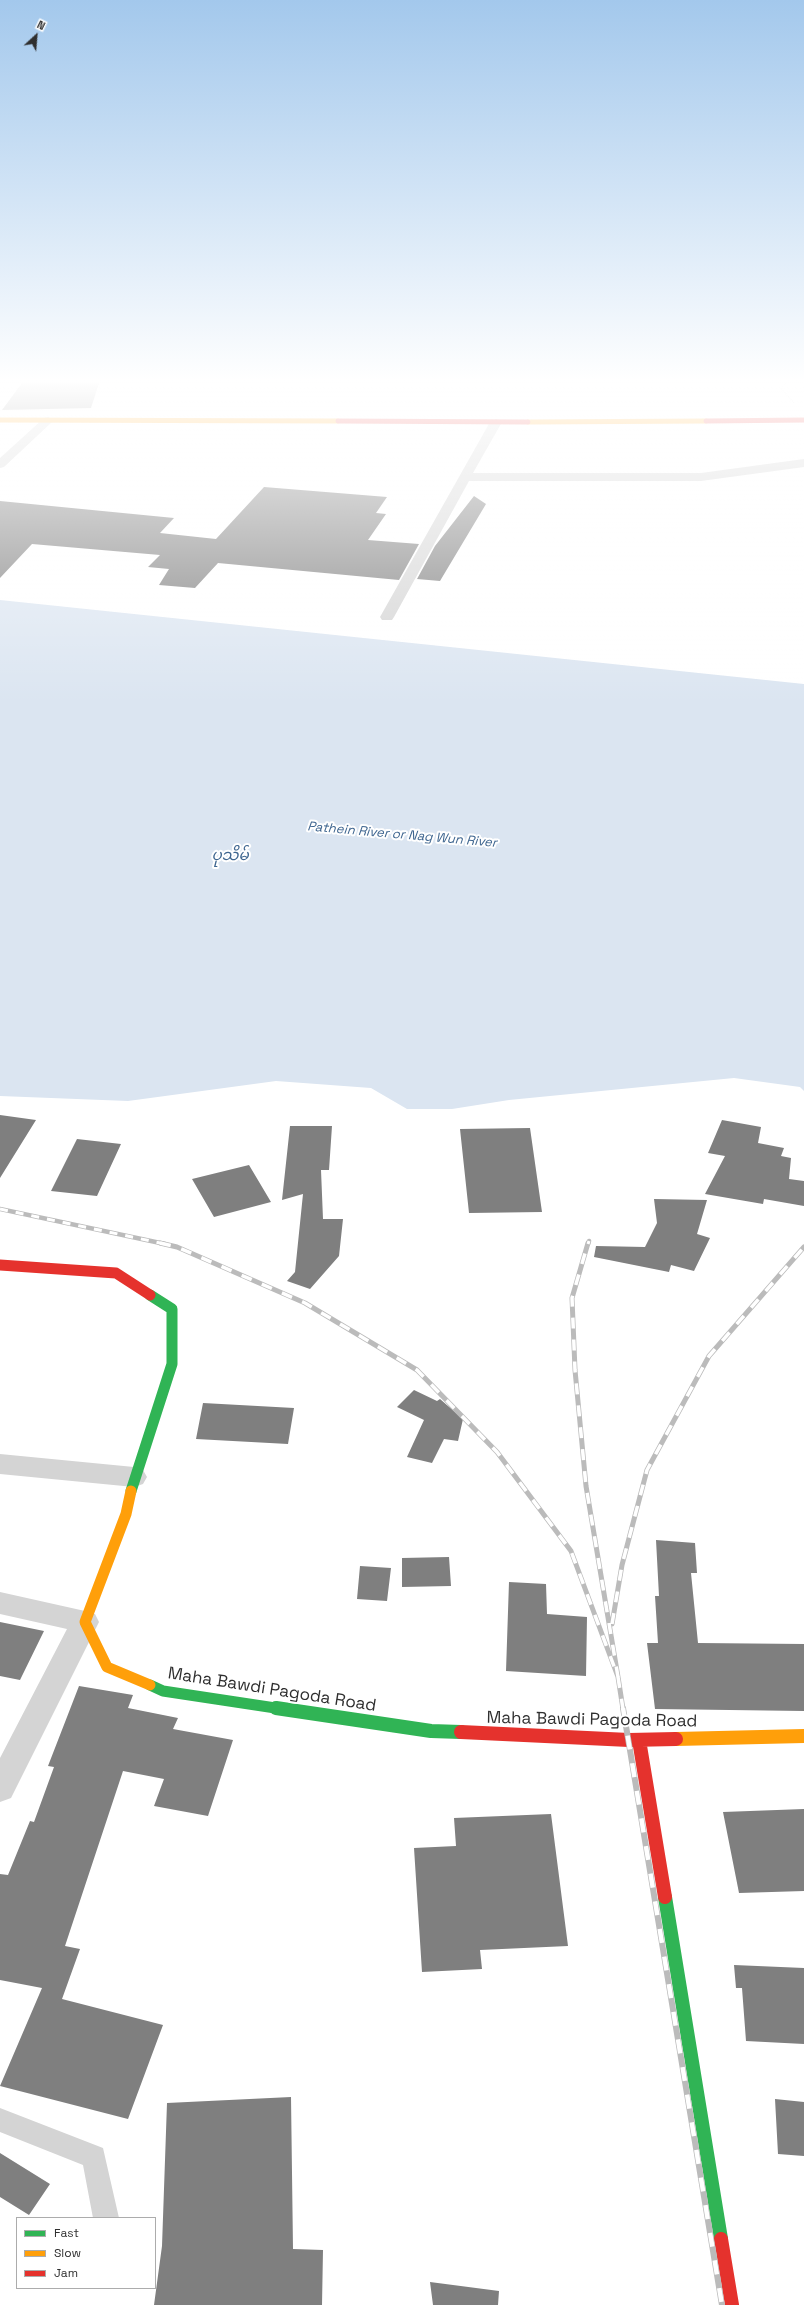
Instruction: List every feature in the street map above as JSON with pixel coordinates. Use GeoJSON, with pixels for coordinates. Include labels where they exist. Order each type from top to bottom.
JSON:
{"type":"FeatureCollection","features":[{"type":"Feature","properties":{"kind":"street"},"geometry":{"type":"LineString","coordinates":[[387,617],[458,491]]}},
{"type":"Feature","properties":{"kind":"street"},"geometry":{"type":"LineString","coordinates":[[0,1266],[116,1273],[172,1309],[172,1364],[134,1477],[126,1514],[85,1622],[0,1789]]}},
{"type":"Feature","properties":{"kind":"street"},"geometry":{"type":"LineString","coordinates":[[0,1464],[134,1477]]}},
{"type":"Feature","properties":{"kind":"street"},"geometry":{"type":"LineString","coordinates":[[0,1603],[85,1622]]}},
{"type":"Feature","properties":{"kind":"street","name":"Maha Bawdi Pagoda Road"},"geometry":{"type":"LineString","coordinates":[[85,1622],[107,1667],[163,1691],[431,1731],[639,1740],[804,1736]]}},
{"type":"Feature","properties":{"kind":"street"},"geometry":{"type":"LineString","coordinates":[[639,1740],[732,2305]]}},
{"type":"Feature","properties":{"kind":"lane"},"geometry":{"type":"LineString","coordinates":[[0,2120],[94,2157],[106,2217]]}},
{"type":"Feature","properties":{"kind":"water","name":"ပုသိမ်"},"geometry":{"type":"Polygon","coordinates":[[[0,600],[804,684],[804,1091],[800,1087],[734,1078],[509,1100],[452,1109],[407,1109],[371,1088],[276,1081],[128,1101],[0,1096],[0,600]]]}},
{"type":"Feature","properties":{"kind":"building"},"geometry":{"type":"Polygon","coordinates":[[[261,491],[308,491],[387,497],[376,513],[386,514],[368,540],[419,544],[399,580],[218,563],[195,588],[159,585],[169,569],[148,567],[160,555],[32,544],[0,578],[0,501],[174,518],[160,533],[216,539],[261,491]]]}},
{"type":"Feature","properties":{"kind":"building"},"geometry":{"type":"Polygon","coordinates":[[[474,496],[486,504],[440,581],[417,579],[435,546],[474,496]]]}},
{"type":"Feature","properties":{"kind":"building"},"geometry":{"type":"Polygon","coordinates":[[[0,1115],[36,1120],[0,1178],[0,1115]]]}},
{"type":"Feature","properties":{"kind":"building"},"geometry":{"type":"Polygon","coordinates":[[[722,1120],[761,1127],[758,1143],[784,1148],[781,1156],[791,1158],[789,1179],[804,1181],[804,1206],[764,1199],[763,1204],[705,1194],[725,1156],[708,1153],[722,1120]]]}},
{"type":"Feature","properties":{"kind":"building"},"geometry":{"type":"Polygon","coordinates":[[[290,1126],[332,1126],[329,1170],[321,1170],[323,1219],[343,1219],[339,1256],[310,1289],[287,1281],[295,1272],[303,1194],[282,1200],[290,1126]]]}},
{"type":"Feature","properties":{"kind":"building"},"geometry":{"type":"Polygon","coordinates":[[[530,1128],[542,1212],[469,1213],[460,1129],[530,1128]]]}},
{"type":"Feature","properties":{"kind":"building"},"geometry":{"type":"Polygon","coordinates":[[[77,1139],[121,1144],[97,1196],[51,1191],[77,1139]]]}},
{"type":"Feature","properties":{"kind":"building"},"geometry":{"type":"Polygon","coordinates":[[[249,1165],[271,1202],[214,1217],[192,1179],[249,1165]]]}},
{"type":"Feature","properties":{"kind":"building"},"geometry":{"type":"Polygon","coordinates":[[[654,1199],[707,1200],[697,1234],[710,1238],[694,1271],[671,1265],[669,1272],[594,1257],[596,1246],[645,1247],[657,1223],[654,1199]]]}},
{"type":"Feature","properties":{"kind":"building"},"geometry":{"type":"Polygon","coordinates":[[[414,1390],[437,1401],[440,1399],[463,1419],[458,1441],[444,1439],[432,1463],[407,1457],[424,1420],[397,1407],[414,1390]]]}},
{"type":"Feature","properties":{"kind":"building"},"geometry":{"type":"Polygon","coordinates":[[[203,1403],[294,1408],[288,1444],[196,1439],[203,1403]]]}},
{"type":"Feature","properties":{"kind":"building"},"geometry":{"type":"Polygon","coordinates":[[[656,1540],[695,1543],[697,1573],[691,1573],[698,1643],[804,1644],[804,1711],[655,1709],[647,1643],[658,1643],[655,1596],[659,1596],[656,1540]]]}},
{"type":"Feature","properties":{"kind":"building"},"geometry":{"type":"Polygon","coordinates":[[[449,1557],[451,1586],[402,1587],[402,1558],[449,1557]]]}},
{"type":"Feature","properties":{"kind":"building"},"geometry":{"type":"Polygon","coordinates":[[[360,1566],[391,1568],[387,1601],[357,1599],[360,1566]]]}},
{"type":"Feature","properties":{"kind":"building"},"geometry":{"type":"Polygon","coordinates":[[[509,1582],[546,1584],[547,1614],[587,1617],[586,1676],[506,1671],[509,1582]]]}},
{"type":"Feature","properties":{"kind":"building"},"geometry":{"type":"Polygon","coordinates":[[[0,1622],[44,1631],[20,1680],[0,1676],[0,1622]]]}},
{"type":"Feature","properties":{"kind":"building"},"geometry":{"type":"Polygon","coordinates":[[[79,1686],[133,1695],[128,1708],[178,1718],[173,1729],[233,1740],[208,1816],[154,1806],[164,1779],[123,1771],[65,1946],[80,1949],[62,1999],[163,2025],[128,2119],[0,2086],[42,1988],[0,1980],[0,1874],[8,1875],[30,1821],[34,1822],[54,1767],[48,1766],[79,1686]]]}},
{"type":"Feature","properties":{"kind":"building"},"geometry":{"type":"Polygon","coordinates":[[[804,1809],[804,1891],[739,1893],[723,1812],[804,1809]]]}},
{"type":"Feature","properties":{"kind":"building"},"geometry":{"type":"Polygon","coordinates":[[[551,1814],[568,1946],[480,1950],[482,1969],[422,1972],[414,1848],[456,1846],[454,1818],[551,1814]]]}},
{"type":"Feature","properties":{"kind":"building"},"geometry":{"type":"Polygon","coordinates":[[[734,1965],[804,1968],[804,2044],[746,2041],[742,1988],[736,1988],[734,1965]]]}},
{"type":"Feature","properties":{"kind":"building"},"geometry":{"type":"Polygon","coordinates":[[[291,2097],[293,2249],[323,2250],[322,2305],[154,2305],[162,2246],[167,2103],[291,2097]]]}},
{"type":"Feature","properties":{"kind":"building"},"geometry":{"type":"Polygon","coordinates":[[[775,2099],[804,2102],[804,2156],[778,2154],[775,2099]]]}},
{"type":"Feature","properties":{"kind":"building"},"geometry":{"type":"Polygon","coordinates":[[[0,2153],[50,2184],[29,2215],[0,2197],[0,2153]]]}},
{"type":"Feature","properties":{"kind":"building"},"geometry":{"type":"Polygon","coordinates":[[[430,2282],[499,2291],[498,2305],[433,2305],[430,2282]]]}},
{"type":"Feature","properties":{"kind":"railway"},"geometry":{"type":"LineString","coordinates":[[0,1209],[165,1244]]}},
{"type":"Feature","properties":{"kind":"railway"},"geometry":{"type":"LineString","coordinates":[[160,1243],[177,1247],[305,1303],[417,1370],[497,1452],[571,1551],[618,1677]]}},
{"type":"Feature","properties":{"kind":"railway"},"geometry":{"type":"LineString","coordinates":[[588,1243],[572,1298],[575,1370],[586,1486],[618,1677]]}},
{"type":"Feature","properties":{"kind":"railway"},"geometry":{"type":"LineString","coordinates":[[612,1624],[622,1565],[647,1470],[709,1356],[804,1247]]}},
{"type":"Feature","properties":{"kind":"railway"},"geometry":{"type":"LineString","coordinates":[[618,1677],[623,1709]]}},
{"type":"Feature","properties":{"kind":"railway"},"geometry":{"type":"LineString","coordinates":[[623,1708],[722,2305]]}},
{"type":"Feature","properties":{"kind":"traffic: fast"},"geometry":{"type":"LineString","coordinates":[[131,1491],[172,1364],[172,1309],[150,1295]]}},
{"type":"Feature","properties":{"kind":"traffic: fast"},"geometry":{"type":"LineString","coordinates":[[150,1685],[163,1691],[431,1731],[461,1732]]}},
{"type":"Feature","properties":{"kind":"traffic: fast"},"geometry":{"type":"LineString","coordinates":[[665,1897],[721,2239]]}},
{"type":"Feature","properties":{"kind":"traffic: slow"},"geometry":{"type":"LineString","coordinates":[[131,1491],[126,1514],[85,1622],[107,1667],[150,1685]]}},
{"type":"Feature","properties":{"kind":"traffic: slow"},"geometry":{"type":"LineString","coordinates":[[676,1739],[804,1736]]}},
{"type":"Feature","properties":{"kind":"traffic: jam"},"geometry":{"type":"LineString","coordinates":[[0,1265],[116,1273],[150,1295]]}},
{"type":"Feature","properties":{"kind":"traffic: jam"},"geometry":{"type":"LineString","coordinates":[[461,1732],[629,1740],[676,1739]]}},
{"type":"Feature","properties":{"kind":"traffic: jam"},"geometry":{"type":"LineString","coordinates":[[639,1740],[665,1897]]}},
{"type":"Feature","properties":{"kind":"traffic: jam"},"geometry":{"type":"LineString","coordinates":[[721,2239],[732,2305]]}},
{"type":"Feature","properties":{"kind":"water label","name":"Pathein River or Nag Wun River"},"geometry":{"type":"Point","coordinates":[402,835]}}]}
